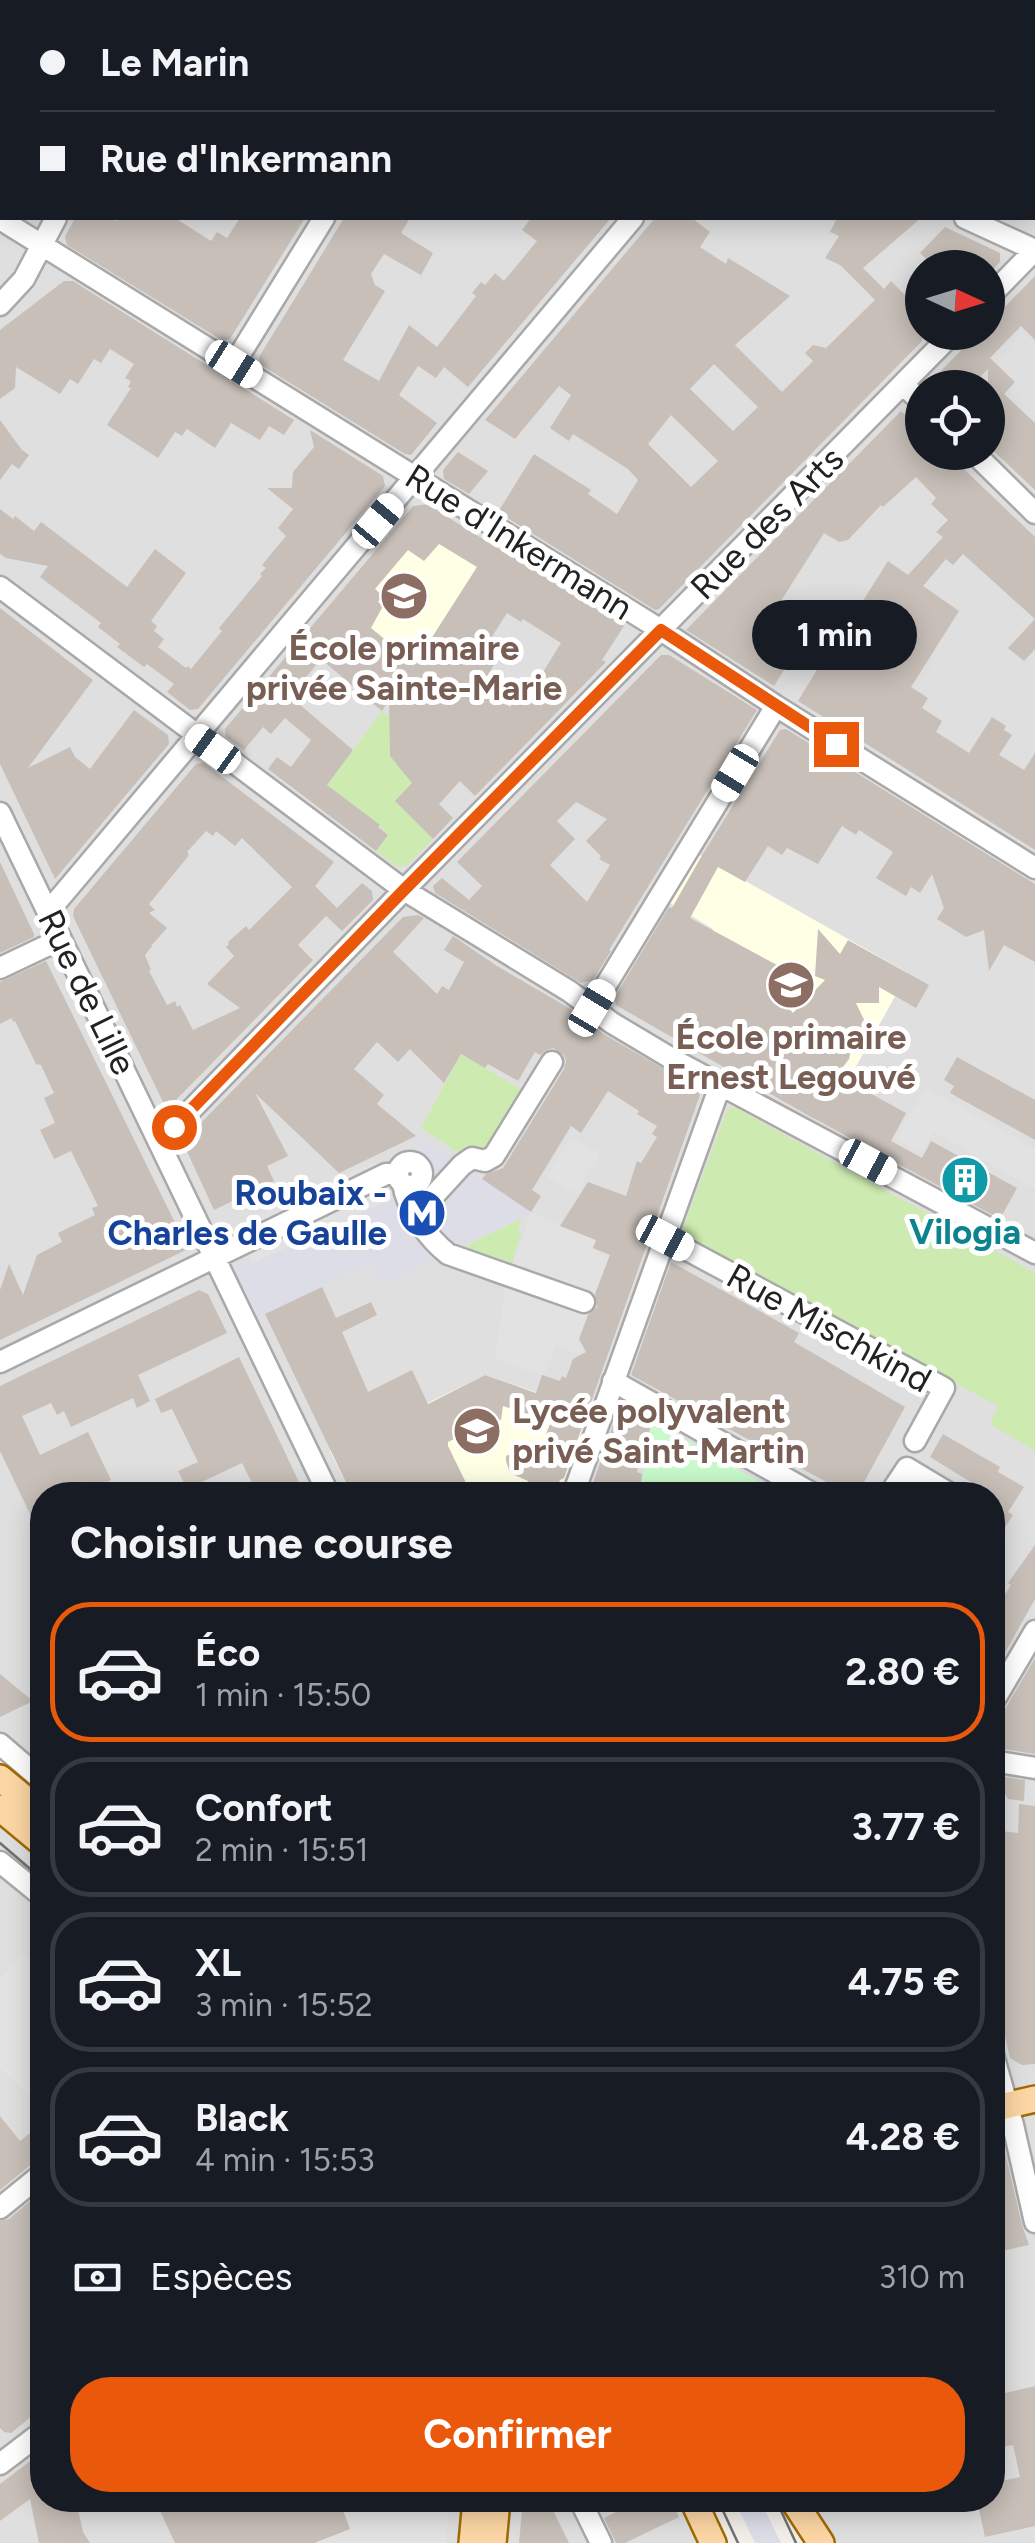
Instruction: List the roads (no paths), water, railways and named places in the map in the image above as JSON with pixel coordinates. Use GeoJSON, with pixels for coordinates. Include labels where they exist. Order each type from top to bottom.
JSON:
{"type":"FeatureCollection","features":[{"type":"Feature","properties":{"kind":"main road"},"geometry":{"type":"LineString","coordinates":[[0,1778],[30,1804]]}},
{"type":"Feature","properties":{"kind":"main road"},"geometry":{"type":"LineString","coordinates":[[0,1808],[30,1833]]}},
{"type":"Feature","properties":{"kind":"main road"},"geometry":{"type":"LineString","coordinates":[[1005,2106],[1035,2099]]}},
{"type":"Feature","properties":{"kind":"main road"},"geometry":{"type":"LineString","coordinates":[[472,2543],[475,2512]]}},
{"type":"Feature","properties":{"kind":"main road"},"geometry":{"type":"LineString","coordinates":[[493,2543],[496,2512]]}},
{"type":"Feature","properties":{"kind":"main road"},"geometry":{"type":"LineString","coordinates":[[699,2512],[713,2543]]}},
{"type":"Feature","properties":{"kind":"main road"},"geometry":{"type":"LineString","coordinates":[[801,2512],[821,2543]]}},
{"type":"Feature","properties":{"kind":"street","name":"Rue d'Inkermann"},"geometry":{"type":"LineString","coordinates":[[2,220],[1035,868]]}},
{"type":"Feature","properties":{"kind":"street"},"geometry":{"type":"LineString","coordinates":[[0,305],[19,286],[55,220]]}},
{"type":"Feature","properties":{"kind":"street"},"geometry":{"type":"LineString","coordinates":[[234,364],[323,220]]}},
{"type":"Feature","properties":{"kind":"street"},"geometry":{"type":"LineString","coordinates":[[48,912],[632,220]]}},
{"type":"Feature","properties":{"kind":"street"},"geometry":{"type":"LineString","coordinates":[[969,220],[1035,250],[1005,281]]}},
{"type":"Feature","properties":{"kind":"street","name":"Rue des Arts"},"geometry":{"type":"LineString","coordinates":[[159,1143],[937,350]]}},
{"type":"Feature","properties":{"kind":"street"},"geometry":{"type":"LineString","coordinates":[[991,470],[1035,513]]}},
{"type":"Feature","properties":{"kind":"street"},"geometry":{"type":"LineString","coordinates":[[0,587],[404,890],[660,1052],[1035,1253]]}},
{"type":"Feature","properties":{"kind":"street"},"geometry":{"type":"LineString","coordinates":[[592,1008],[776,706]]}},
{"type":"Feature","properties":{"kind":"street","name":"Rue de Lille"},"geometry":{"type":"LineString","coordinates":[[0,813],[159,1143],[210,1261],[323,1482]]}},
{"type":"Feature","properties":{"kind":"street"},"geometry":{"type":"LineString","coordinates":[[0,968],[61,939]]}},
{"type":"Feature","properties":{"kind":"street"},"geometry":{"type":"LineString","coordinates":[[416,1215],[462,1165],[472,1158],[485,1161],[494,1156],[552,1062]]}},
{"type":"Feature","properties":{"kind":"street"},"geometry":{"type":"LineString","coordinates":[[577,1482],[720,1083]]}},
{"type":"Feature","properties":{"kind":"street"},"geometry":{"type":"LineString","coordinates":[[0,1362],[386,1174],[401,1179],[416,1215],[439,1246],[453,1256],[584,1302]]}},
{"type":"Feature","properties":{"kind":"street","name":"Rue Mischkind"},"geometry":{"type":"LineString","coordinates":[[665,1238],[944,1388],[915,1440]]}},
{"type":"Feature","properties":{"kind":"street"},"geometry":{"type":"LineString","coordinates":[[613,1381],[792,1482]]}},
{"type":"Feature","properties":{"kind":"street"},"geometry":{"type":"LineString","coordinates":[[898,1482],[907,1468],[930,1482]]}},
{"type":"Feature","properties":{"kind":"street"},"geometry":{"type":"LineString","coordinates":[[1005,1682],[1035,1632]]}},
{"type":"Feature","properties":{"kind":"street"},"geometry":{"type":"LineString","coordinates":[[0,1744],[30,1770]]}},
{"type":"Feature","properties":{"kind":"street"},"geometry":{"type":"LineString","coordinates":[[1005,1764],[1035,1768]]}},
{"type":"Feature","properties":{"kind":"street"},"geometry":{"type":"LineString","coordinates":[[0,1862],[30,1886]]}},
{"type":"Feature","properties":{"kind":"street"},"geometry":{"type":"LineString","coordinates":[[1005,2123],[1035,2222]]}},
{"type":"Feature","properties":{"kind":"street"},"geometry":{"type":"LineString","coordinates":[[0,2208],[30,2184]]}},
{"type":"Feature","properties":{"kind":"street"},"geometry":{"type":"LineString","coordinates":[[3,2456],[30,2439]]}},
{"type":"Feature","properties":{"kind":"street"},"geometry":{"type":"LineString","coordinates":[[586,2512],[601,2543]]}},
{"type":"Feature","properties":{"kind":"tram line"},"geometry":{"type":"LineString","coordinates":[[0,1843],[30,1869]]}},
{"type":"Feature","properties":{"kind":"tram line"},"geometry":{"type":"LineString","coordinates":[[724,2512],[738,2543]]}},
{"type":"Feature","properties":{"kind":"tram line"},"geometry":{"type":"LineString","coordinates":[[782,2512],[796,2543]]}},
{"type":"Feature","properties":{"kind":"place","name":"École primaire privée Sainte-Marie"},"geometry":{"type":"Point","coordinates":[404,596]}},
{"type":"Feature","properties":{"kind":"place","name":"École primaire Ernest Legouvé"},"geometry":{"type":"Point","coordinates":[791,985]}},
{"type":"Feature","properties":{"kind":"place","name":"Vilogia"},"geometry":{"type":"Point","coordinates":[965,1180]}},
{"type":"Feature","properties":{"kind":"place","name":"Roubaix - Charles de Gaulle"},"geometry":{"type":"Point","coordinates":[422,1213]}},
{"type":"Feature","properties":{"kind":"place","name":"Lycée polyvalent privé Saint-Martin"},"geometry":{"type":"Point","coordinates":[477,1431]}}]}
